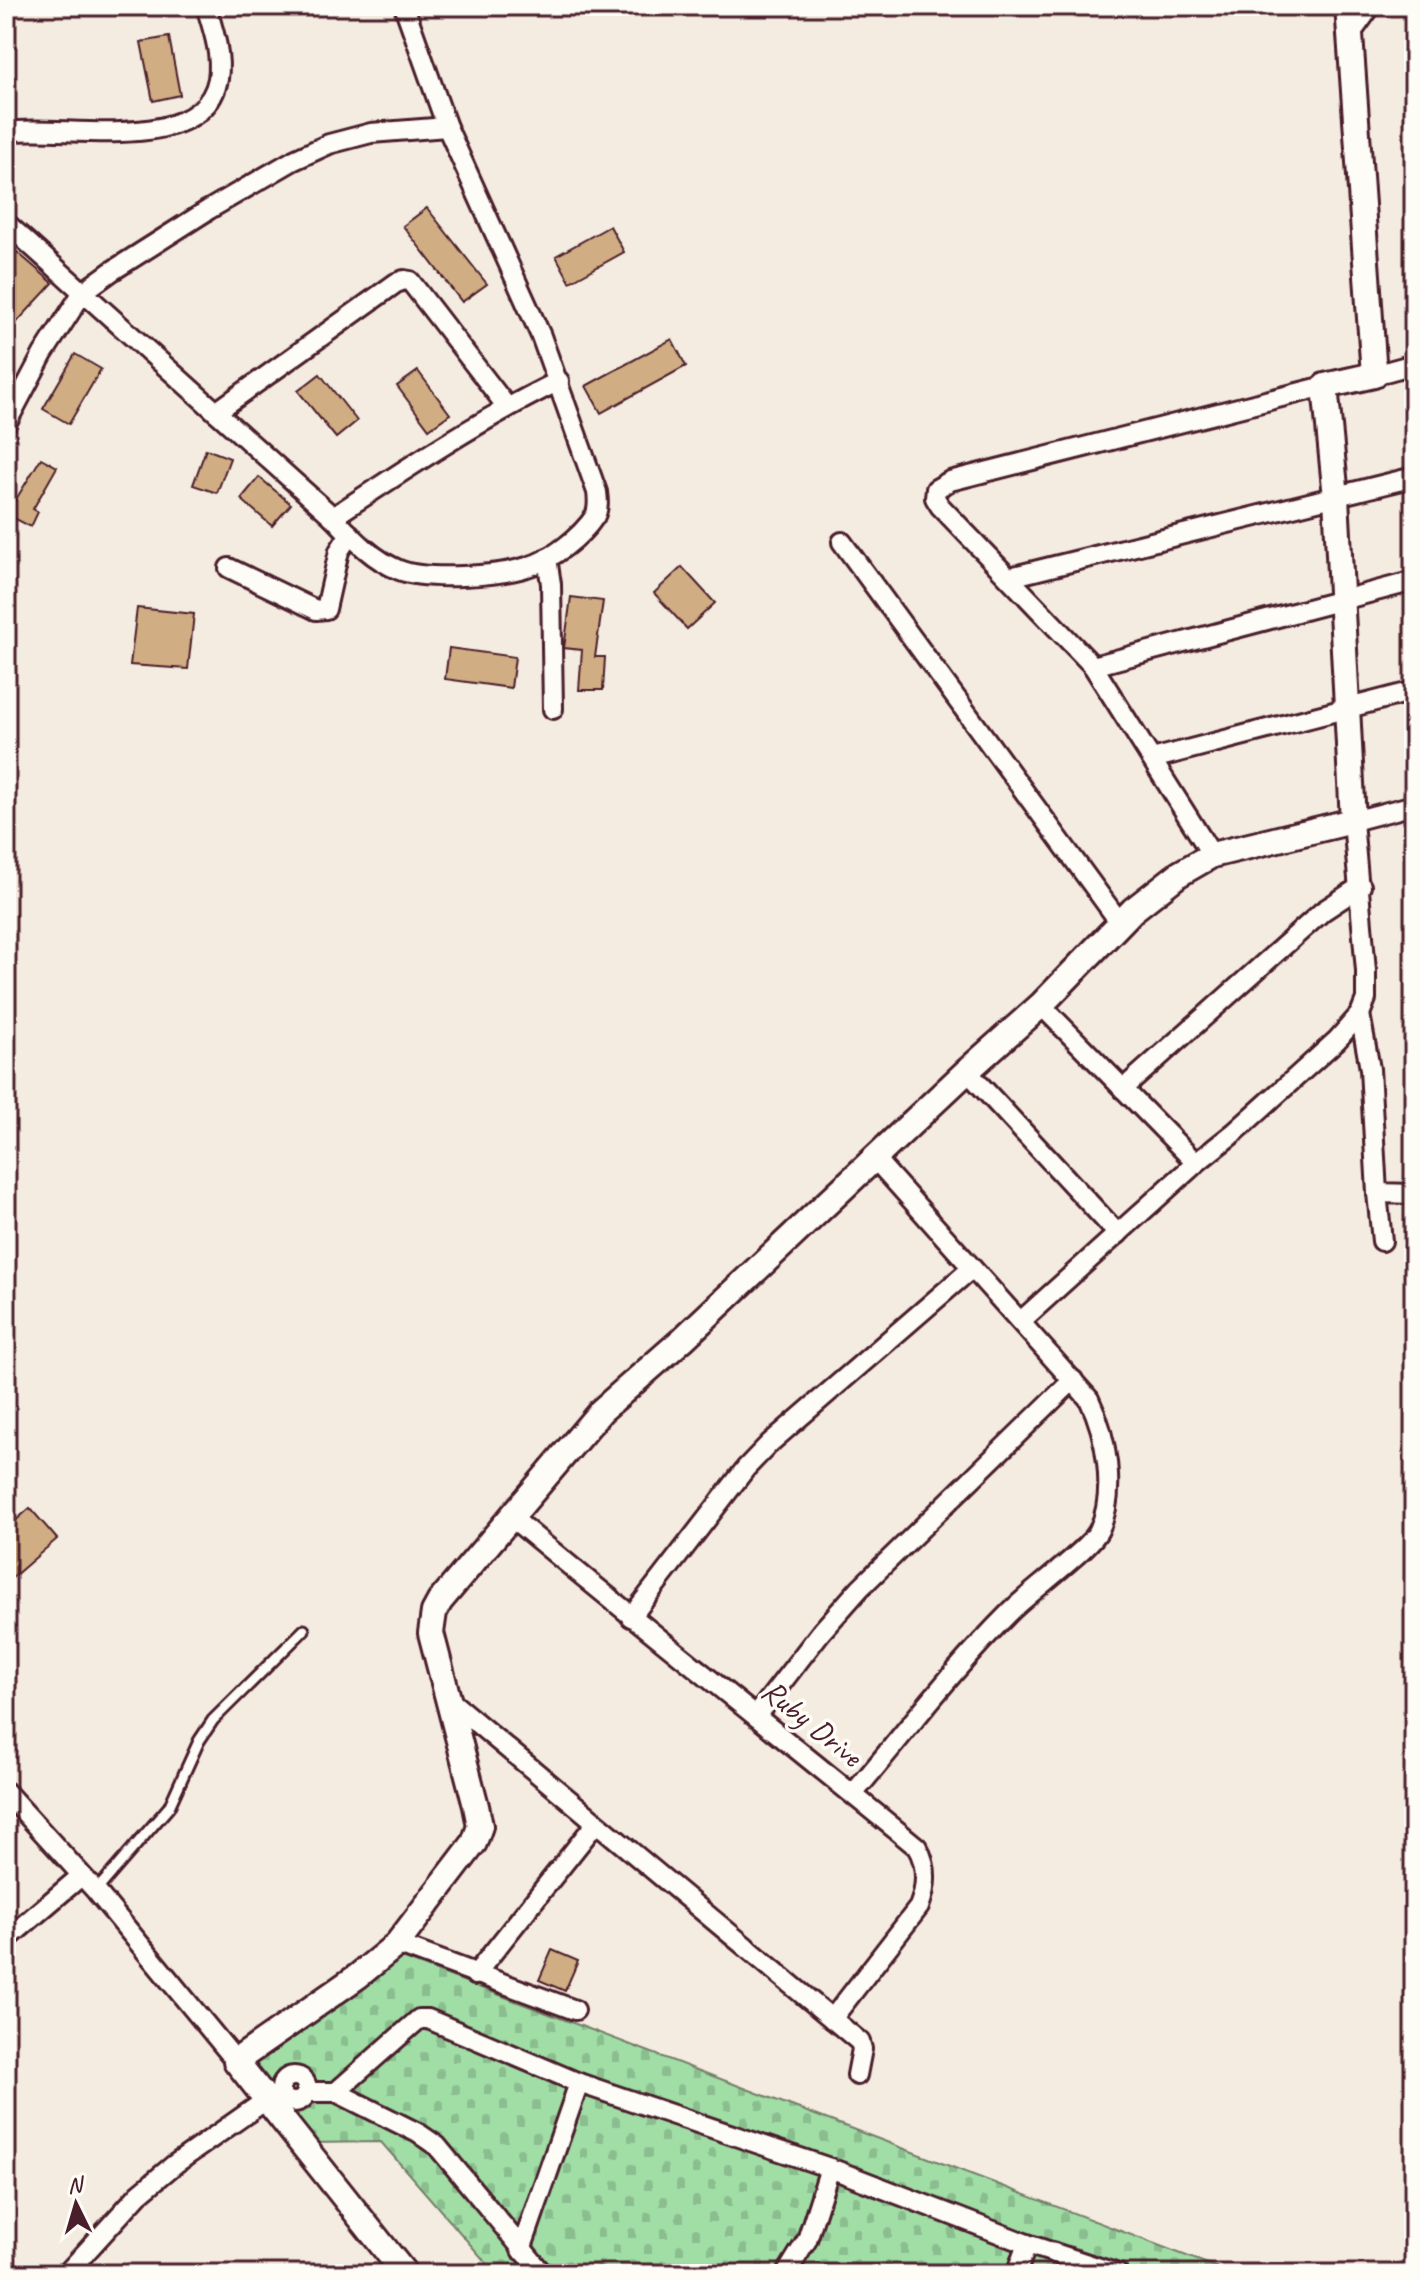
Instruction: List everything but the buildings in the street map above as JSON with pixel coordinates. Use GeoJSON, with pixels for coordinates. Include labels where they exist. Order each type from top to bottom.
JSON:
{"type":"FeatureCollection","features":[{"type":"Feature","properties":{"kind":"street"},"geometry":{"type":"LineString","coordinates":[[6,132],[131,131],[176,126],[199,113],[213,95],[218,77],[218,54],[206,6]]}},
{"type":"Feature","properties":{"kind":"street"},"geometry":{"type":"LineString","coordinates":[[6,223],[375,558],[401,571],[426,577],[484,574],[527,567],[547,558],[572,541],[596,514],[598,502],[559,381],[447,127],[404,6]]}},
{"type":"Feature","properties":{"kind":"street"},"geometry":{"type":"LineString","coordinates":[[1348,6],[1374,375]]}},
{"type":"Feature","properties":{"kind":"street"},"geometry":{"type":"LineString","coordinates":[[1350,35],[1371,6]]}},
{"type":"Feature","properties":{"kind":"street"},"geometry":{"type":"LineString","coordinates":[[6,424],[43,354],[83,292],[112,271],[208,210],[294,160],[329,144],[371,133],[447,127]]}},
{"type":"Feature","properties":{"kind":"street"},"geometry":{"type":"LineString","coordinates":[[216,412],[404,280],[410,281],[507,407]]}},
{"type":"Feature","properties":{"kind":"street"},"geometry":{"type":"LineString","coordinates":[[1212,855],[1093,666],[940,506],[935,498],[936,489],[942,484],[1414,364]]}},
{"type":"Feature","properties":{"kind":"street"},"geometry":{"type":"LineString","coordinates":[[333,517],[442,444],[559,381]]}},
{"type":"Feature","properties":{"kind":"street"},"geometry":{"type":"LineString","coordinates":[[1021,1321],[1326,1051],[1360,1014],[1366,999],[1336,497],[1325,386]]}},
{"type":"Feature","properties":{"kind":"street"},"geometry":{"type":"LineString","coordinates":[[1010,577],[1414,477]]}},
{"type":"Feature","properties":{"kind":"street"},"geometry":{"type":"LineString","coordinates":[[229,568],[316,610],[326,609],[339,551],[350,534]]}},
{"type":"Feature","properties":{"kind":"street"},"geometry":{"type":"LineString","coordinates":[[842,542],[1121,924]]}},
{"type":"Feature","properties":{"kind":"street"},"geometry":{"type":"LineString","coordinates":[[547,558],[551,584],[553,709]]}},
{"type":"Feature","properties":{"kind":"street"},"geometry":{"type":"LineString","coordinates":[[1093,666],[1414,581]]}},
{"type":"Feature","properties":{"kind":"street"},"geometry":{"type":"LineString","coordinates":[[1152,759],[1414,691]]}},
{"type":"Feature","properties":{"kind":"street"},"geometry":{"type":"LineString","coordinates":[[236,2061],[358,1976],[397,1944],[474,1843],[480,1826],[431,1633],[434,1612],[510,1516],[601,1411],[683,1339],[1041,1005],[1133,910],[1179,874],[1212,855],[1414,805]]}},
{"type":"Feature","properties":{"kind":"street"},"geometry":{"type":"LineString","coordinates":[[1123,1089],[1323,911],[1361,886]]}},
{"type":"Feature","properties":{"kind":"street"},"geometry":{"type":"LineString","coordinates":[[1041,1005],[1196,1163]]}},
{"type":"Feature","properties":{"kind":"street"},"geometry":{"type":"LineString","coordinates":[[1360,1014],[1370,1069],[1382,1241]]}},
{"type":"Feature","properties":{"kind":"street"},"geometry":{"type":"LineString","coordinates":[[967,1071],[1118,1234]]}},
{"type":"Feature","properties":{"kind":"street"},"geometry":{"type":"LineString","coordinates":[[853,1794],[1001,1620],[1099,1531],[1106,1496],[1106,1450],[1098,1418],[1089,1399],[875,1159]]}},
{"type":"Feature","properties":{"kind":"street"},"geometry":{"type":"LineString","coordinates":[[1377,1193],[1414,1194]]}},
{"type":"Feature","properties":{"kind":"street"},"geometry":{"type":"LineString","coordinates":[[631,1617],[746,1468],[770,1443],[971,1269]]}},
{"type":"Feature","properties":{"kind":"street"},"geometry":{"type":"LineString","coordinates":[[756,1716],[821,1632],[860,1588],[1073,1380]]}},
{"type":"Feature","properties":{"kind":"street","name":"Ruby Drive"},"geometry":{"type":"LineString","coordinates":[[510,1516],[917,1847],[925,1864],[925,1883],[919,1907],[832,2019]]}},
{"type":"Feature","properties":{"kind":"street"},"geometry":{"type":"LineString","coordinates":[[448,1699],[860,2042],[862,2049],[857,2075]]}},
{"type":"Feature","properties":{"kind":"street"},"geometry":{"type":"LineString","coordinates":[[6,1792],[96,1891],[236,2061],[276,2104],[405,2274]]}},
{"type":"Feature","properties":{"kind":"street"},"geometry":{"type":"LineString","coordinates":[[475,1975],[596,1823]]}},
{"type":"Feature","properties":{"kind":"street"},"geometry":{"type":"LineString","coordinates":[[6,1940],[81,1876]]}},
{"type":"Feature","properties":{"kind":"street"},"geometry":{"type":"LineString","coordinates":[[397,1944],[575,2010]]}},
{"type":"Feature","properties":{"kind":"street"},"geometry":{"type":"LineString","coordinates":[[336,2092],[419,2019],[428,2019],[579,2083],[830,2168],[1027,2244],[1118,2274]]}},
{"type":"Feature","properties":{"kind":"street"},"geometry":{"type":"LineString","coordinates":[[66,2274],[139,2194],[175,2164],[276,2104],[281,2085],[293,2075],[302,2078],[307,2092],[336,2092],[418,2133],[437,2146],[543,2274]]}},
{"type":"Feature","properties":{"kind":"street"},"geometry":{"type":"LineString","coordinates":[[521,2250],[579,2083]]}},
{"type":"Feature","properties":{"kind":"street"},"geometry":{"type":"LineString","coordinates":[[786,2274],[807,2240],[830,2168]]}},
{"type":"Feature","properties":{"kind":"street"},"geometry":{"type":"LineString","coordinates":[[1016,2274],[1027,2244]]}},
{"type":"Feature","properties":{"kind":"lane"},"geometry":{"type":"LineString","coordinates":[[96,1891],[169,1807],[199,1741],[213,1720],[304,1630]]}},
{"type":"Feature","properties":{"kind":"green space"},"geometry":{"type":"Polygon","coordinates":[[[402,1958],[1234,2274],[496,2274],[381,2142],[309,2143],[255,2063],[402,1958]]]}}]}
